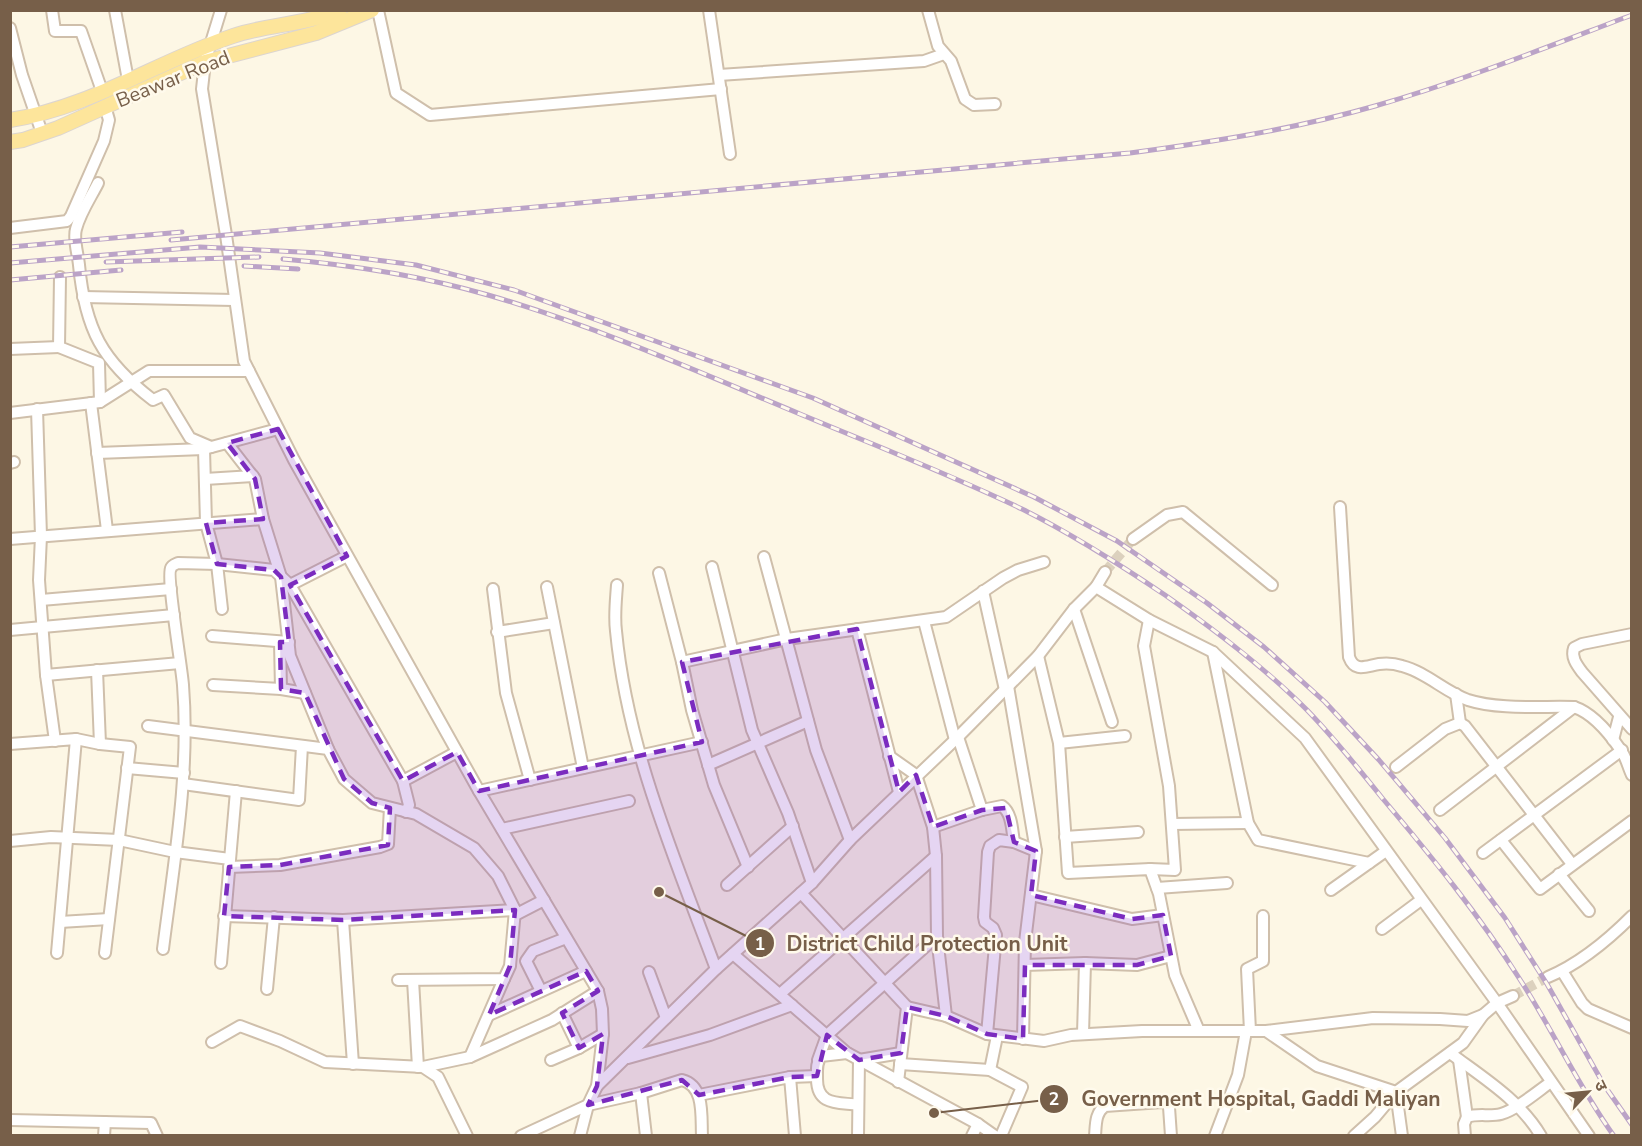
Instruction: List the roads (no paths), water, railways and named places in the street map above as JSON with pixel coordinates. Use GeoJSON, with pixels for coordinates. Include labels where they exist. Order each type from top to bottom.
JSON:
{"type":"FeatureCollection","features":[{"type":"Feature","properties":{"kind":"main road","name":"Beawar Road"},"geometry":{"type":"LineString","coordinates":[[10,120],[56,111],[232,36],[310,20],[340,10]]}},
{"type":"Feature","properties":{"kind":"main road","name":"Beawar Road"},"geometry":{"type":"LineString","coordinates":[[10,142],[42,133],[205,62],[316,33],[372,10]]}},
{"type":"Feature","properties":{"kind":"street"},"geometry":{"type":"LineString","coordinates":[[52,10],[54,31],[81,31],[102,91]]}},
{"type":"Feature","properties":{"kind":"street"},"geometry":{"type":"LineString","coordinates":[[115,10],[128,80]]}},
{"type":"Feature","properties":{"kind":"street"},"geometry":{"type":"LineString","coordinates":[[220,10],[205,62],[202,89],[244,361],[347,556],[480,791],[598,991],[602,1009],[603,1034],[597,1086],[588,1105],[579,1136]]}},
{"type":"Feature","properties":{"kind":"street"},"geometry":{"type":"LineString","coordinates":[[378,10],[396,93],[430,115],[721,89]]}},
{"type":"Feature","properties":{"kind":"street"},"geometry":{"type":"LineString","coordinates":[[709,10],[730,154]]}},
{"type":"Feature","properties":{"kind":"street"},"geometry":{"type":"LineString","coordinates":[[928,10],[938,46],[951,61],[962,91],[970,104],[981,106],[995,104]]}},
{"type":"Feature","properties":{"kind":"street"},"geometry":{"type":"LineString","coordinates":[[10,28],[13,46],[42,133]]}},
{"type":"Feature","properties":{"kind":"street"},"geometry":{"type":"LineString","coordinates":[[719,75],[924,61],[944,54]]}},
{"type":"Feature","properties":{"kind":"street"},"geometry":{"type":"LineString","coordinates":[[10,228],[67,221],[71,216],[104,141],[109,120],[105,106]]}},
{"type":"Feature","properties":{"kind":"street"},"geometry":{"type":"LineString","coordinates":[[98,183],[75,230],[83,297],[90,325],[103,352],[130,382],[153,400],[164,395],[190,438],[207,448]]}},
{"type":"Feature","properties":{"kind":"street"},"geometry":{"type":"LineString","coordinates":[[59,347],[60,277]]}},
{"type":"Feature","properties":{"kind":"street"},"geometry":{"type":"LineString","coordinates":[[83,297],[234,300]]}},
{"type":"Feature","properties":{"kind":"street"},"geometry":{"type":"LineString","coordinates":[[10,349],[59,347],[99,363],[95,402],[97,453],[107,530]]}},
{"type":"Feature","properties":{"kind":"street"},"geometry":{"type":"LineString","coordinates":[[10,412],[95,402],[149,370],[249,371]]}},
{"type":"Feature","properties":{"kind":"street"},"geometry":{"type":"LineString","coordinates":[[37,409],[41,536],[39,580],[46,675],[55,741]]}},
{"type":"Feature","properties":{"kind":"street"},"geometry":{"type":"LineString","coordinates":[[97,453],[207,448],[278,429]]}},
{"type":"Feature","properties":{"kind":"street"},"geometry":{"type":"LineString","coordinates":[[227,442],[255,479],[263,519],[281,577],[284,642],[281,689]]}},
{"type":"Feature","properties":{"kind":"street"},"geometry":{"type":"LineString","coordinates":[[207,448],[206,523],[217,564],[222,609]]}},
{"type":"Feature","properties":{"kind":"street"},"geometry":{"type":"LineString","coordinates":[[205,479],[253,476]]}},
{"type":"Feature","properties":{"kind":"street"},"geometry":{"type":"LineString","coordinates":[[1340,507],[1349,657],[1352,664],[1357,668],[1378,664],[1403,666],[1456,694],[1487,705],[1574,707],[1582,710],[1594,719],[1622,750],[1632,775]]}},
{"type":"Feature","properties":{"kind":"street"},"geometry":{"type":"LineString","coordinates":[[1133,539],[1167,515],[1183,512],[1272,585]]}},
{"type":"Feature","properties":{"kind":"street"},"geometry":{"type":"LineString","coordinates":[[10,539],[263,519]]}},
{"type":"Feature","properties":{"kind":"street"},"geometry":{"type":"LineString","coordinates":[[290,585],[347,556]]}},
{"type":"Feature","properties":{"kind":"street"},"geometry":{"type":"LineString","coordinates":[[764,557],[816,750],[850,840]]}},
{"type":"Feature","properties":{"kind":"street"},"geometry":{"type":"LineString","coordinates":[[682,662],[787,639],[946,617],[1018,570],[1044,562]]}},
{"type":"Feature","properties":{"kind":"street"},"geometry":{"type":"LineString","coordinates":[[163,949],[184,779],[183,686],[171,589],[170,570],[173,565],[178,563],[217,564],[274,570],[290,585],[403,781],[410,805],[406,812]]}},
{"type":"Feature","properties":{"kind":"street"},"geometry":{"type":"LineString","coordinates":[[712,567],[752,730],[793,826],[813,883]]}},
{"type":"Feature","properties":{"kind":"street"},"geometry":{"type":"LineString","coordinates":[[597,1086],[716,969],[813,883],[850,840],[898,792],[957,739],[1038,656],[1074,609],[1096,587],[1105,572]]}},
{"type":"Feature","properties":{"kind":"street"},"geometry":{"type":"LineString","coordinates":[[659,573],[692,710],[714,785],[748,867]]}},
{"type":"Feature","properties":{"kind":"street"},"geometry":{"type":"LineString","coordinates":[[617,585],[616,628],[623,684],[641,756],[658,813],[716,969]]}},
{"type":"Feature","properties":{"kind":"street"},"geometry":{"type":"LineString","coordinates":[[546,587],[583,768]]}},
{"type":"Feature","properties":{"kind":"street"},"geometry":{"type":"LineString","coordinates":[[1096,587],[1149,620],[1214,652],[1305,738],[1497,1003],[1589,1136]]}},
{"type":"Feature","properties":{"kind":"street"},"geometry":{"type":"LineString","coordinates":[[41,600],[171,589]]}},
{"type":"Feature","properties":{"kind":"street"},"geometry":{"type":"LineString","coordinates":[[492,589],[506,693],[530,780]]}},
{"type":"Feature","properties":{"kind":"street"},"geometry":{"type":"LineString","coordinates":[[983,591],[1006,688],[1036,851],[1025,942],[1023,1039]]}},
{"type":"Feature","properties":{"kind":"street"},"geometry":{"type":"LineString","coordinates":[[1074,609],[1112,722]]}},
{"type":"Feature","properties":{"kind":"street"},"geometry":{"type":"LineString","coordinates":[[10,630],[174,615]]}},
{"type":"Feature","properties":{"kind":"street"},"geometry":{"type":"LineString","coordinates":[[1038,656],[1059,743],[1068,873],[1175,870],[1169,786],[1143,646],[1149,620]]}},
{"type":"Feature","properties":{"kind":"street"},"geometry":{"type":"LineString","coordinates":[[924,621],[957,739],[982,810]]}},
{"type":"Feature","properties":{"kind":"street"},"geometry":{"type":"LineString","coordinates":[[497,632],[554,623]]}},
{"type":"Feature","properties":{"kind":"street"},"geometry":{"type":"LineString","coordinates":[[856,629],[898,792]]}},
{"type":"Feature","properties":{"kind":"street"},"geometry":{"type":"LineString","coordinates":[[1632,634],[1582,644],[1574,648],[1572,653],[1575,663],[1582,672],[1619,717],[1632,729]]}},
{"type":"Feature","properties":{"kind":"street"},"geometry":{"type":"LineString","coordinates":[[212,636],[284,642]]}},
{"type":"Feature","properties":{"kind":"street"},"geometry":{"type":"LineString","coordinates":[[284,642],[328,749],[344,779],[372,803],[416,814],[474,848],[498,876],[515,912],[510,966],[470,1057]]}},
{"type":"Feature","properties":{"kind":"street"},"geometry":{"type":"LineString","coordinates":[[1214,652],[1248,822],[1258,840],[1369,862]]}},
{"type":"Feature","properties":{"kind":"street"},"geometry":{"type":"LineString","coordinates":[[46,675],[180,663]]}},
{"type":"Feature","properties":{"kind":"street"},"geometry":{"type":"LineString","coordinates":[[97,670],[100,744]]}},
{"type":"Feature","properties":{"kind":"street"},"geometry":{"type":"LineString","coordinates":[[213,685],[281,689],[305,693]]}},
{"type":"Feature","properties":{"kind":"street"},"geometry":{"type":"LineString","coordinates":[[1456,694],[1460,723]]}},
{"type":"Feature","properties":{"kind":"street"},"geometry":{"type":"LineString","coordinates":[[1440,810],[1574,707]]}},
{"type":"Feature","properties":{"kind":"street"},"geometry":{"type":"LineString","coordinates":[[1612,740],[1619,717]]}},
{"type":"Feature","properties":{"kind":"street"},"geometry":{"type":"LineString","coordinates":[[708,765],[808,721]]}},
{"type":"Feature","properties":{"kind":"street"},"geometry":{"type":"LineString","coordinates":[[1395,767],[1445,729],[1460,723],[1466,726],[1496,769],[1572,864]]}},
{"type":"Feature","properties":{"kind":"street"},"geometry":{"type":"LineString","coordinates":[[148,726],[328,749]]}},
{"type":"Feature","properties":{"kind":"street"},"geometry":{"type":"LineString","coordinates":[[1059,743],[1125,736]]}},
{"type":"Feature","properties":{"kind":"street"},"geometry":{"type":"LineString","coordinates":[[57,953],[76,739]]}},
{"type":"Feature","properties":{"kind":"street"},"geometry":{"type":"LineString","coordinates":[[10,744],[76,739],[130,747],[105,953]]}},
{"type":"Feature","properties":{"kind":"street"},"geometry":{"type":"LineString","coordinates":[[480,791],[702,742]]}},
{"type":"Feature","properties":{"kind":"street"},"geometry":{"type":"LineString","coordinates":[[127,768],[236,791],[299,800],[302,746]]}},
{"type":"Feature","properties":{"kind":"street"},"geometry":{"type":"LineString","coordinates":[[1483,853],[1622,750]]}},
{"type":"Feature","properties":{"kind":"street"},"geometry":{"type":"LineString","coordinates":[[403,781],[458,752]]}},
{"type":"Feature","properties":{"kind":"street"},"geometry":{"type":"LineString","coordinates":[[889,756],[916,775],[933,827],[936,856],[937,936],[946,1016]]}},
{"type":"Feature","properties":{"kind":"street"},"geometry":{"type":"LineString","coordinates":[[221,963],[236,791]]}},
{"type":"Feature","properties":{"kind":"street"},"geometry":{"type":"LineString","coordinates":[[502,829],[629,801]]}},
{"type":"Feature","properties":{"kind":"street"},"geometry":{"type":"LineString","coordinates":[[933,827],[982,810],[1002,806],[1006,808],[1014,842]]}},
{"type":"Feature","properties":{"kind":"street"},"geometry":{"type":"LineString","coordinates":[[10,841],[51,837],[119,840],[230,863],[280,865],[388,844],[390,808]]}},
{"type":"Feature","properties":{"kind":"street"},"geometry":{"type":"LineString","coordinates":[[1501,840],[1540,889],[1632,821]]}},
{"type":"Feature","properties":{"kind":"street"},"geometry":{"type":"LineString","coordinates":[[1172,824],[1248,822]]}},
{"type":"Feature","properties":{"kind":"street"},"geometry":{"type":"LineString","coordinates":[[727,885],[793,826]]}},
{"type":"Feature","properties":{"kind":"street"},"geometry":{"type":"LineString","coordinates":[[1065,837],[1138,832]]}},
{"type":"Feature","properties":{"kind":"street"},"geometry":{"type":"LineString","coordinates":[[990,1070],[996,935],[993,928],[984,922],[988,852],[994,842],[999,840],[1014,842],[1036,851]]}},
{"type":"Feature","properties":{"kind":"street"},"geometry":{"type":"LineString","coordinates":[[1331,890],[1386,851]]}},
{"type":"Feature","properties":{"kind":"street"},"geometry":{"type":"LineString","coordinates":[[780,994],[936,856]]}},
{"type":"Feature","properties":{"kind":"street"},"geometry":{"type":"LineString","coordinates":[[1150,869],[1157,888],[1175,975],[1199,1031]]}},
{"type":"Feature","properties":{"kind":"street"},"geometry":{"type":"LineString","coordinates":[[1559,874],[1589,911]]}},
{"type":"Feature","properties":{"kind":"street"},"geometry":{"type":"LineString","coordinates":[[1157,888],[1227,883]]}},
{"type":"Feature","properties":{"kind":"street"},"geometry":{"type":"LineString","coordinates":[[801,893],[907,1007],[946,1016],[992,1035],[1044,1041],[1083,1034],[1266,1031],[1373,1018],[1440,1018],[1468,1021],[1483,1015]]}},
{"type":"Feature","properties":{"kind":"street"},"geometry":{"type":"LineString","coordinates":[[1031,895],[1132,919],[1163,915]]}},
{"type":"Feature","properties":{"kind":"street"},"geometry":{"type":"LineString","coordinates":[[224,916],[344,920],[515,912],[544,900]]}},
{"type":"Feature","properties":{"kind":"street"},"geometry":{"type":"LineString","coordinates":[[1382,929],[1421,900]]}},
{"type":"Feature","properties":{"kind":"street"},"geometry":{"type":"LineString","coordinates":[[1215,1136],[1238,1075],[1248,1031],[1247,969],[1263,961],[1263,916]]}},
{"type":"Feature","properties":{"kind":"street"},"geometry":{"type":"LineString","coordinates":[[1548,977],[1562,971],[1611,937],[1632,916]]}},
{"type":"Feature","properties":{"kind":"street"},"geometry":{"type":"LineString","coordinates":[[267,989],[274,917]]}},
{"type":"Feature","properties":{"kind":"street"},"geometry":{"type":"LineString","coordinates":[[60,922],[109,920]]}},
{"type":"Feature","properties":{"kind":"street"},"geometry":{"type":"LineString","coordinates":[[344,920],[353,1064]]}},
{"type":"Feature","properties":{"kind":"street"},"geometry":{"type":"LineString","coordinates":[[858,1105],[828,1100],[821,1097],[817,1089],[819,1060],[827,1035],[937,936]]}},
{"type":"Feature","properties":{"kind":"street"},"geometry":{"type":"LineString","coordinates":[[541,991],[526,961],[533,951],[566,938]]}},
{"type":"Feature","properties":{"kind":"street"},"geometry":{"type":"LineString","coordinates":[[733,954],[847,1053],[978,1124],[995,1136]]}},
{"type":"Feature","properties":{"kind":"street"},"geometry":{"type":"LineString","coordinates":[[1024,965],[1085,963],[1137,965],[1172,956]]}},
{"type":"Feature","properties":{"kind":"street"},"geometry":{"type":"LineString","coordinates":[[1083,1034],[1085,963]]}},
{"type":"Feature","properties":{"kind":"street"},"geometry":{"type":"LineString","coordinates":[[489,1015],[586,970]]}},
{"type":"Feature","properties":{"kind":"street"},"geometry":{"type":"LineString","coordinates":[[1562,971],[1588,1009],[1632,1028]]}},
{"type":"Feature","properties":{"kind":"street"},"geometry":{"type":"LineString","coordinates":[[649,972],[666,1018]]}},
{"type":"Feature","properties":{"kind":"street"},"geometry":{"type":"LineString","coordinates":[[398,980],[504,979]]}},
{"type":"Feature","properties":{"kind":"street"},"geometry":{"type":"LineString","coordinates":[[413,980],[421,1067]]}},
{"type":"Feature","properties":{"kind":"street"},"geometry":{"type":"LineString","coordinates":[[212,1042],[240,1026],[326,1062],[421,1067],[470,1057],[562,1013],[598,991]]}},
{"type":"Feature","properties":{"kind":"street"},"geometry":{"type":"LineString","coordinates":[[1354,1136],[1375,1117],[1396,1092],[1463,1043],[1483,1015],[1497,1003],[1513,996]]}},
{"type":"Feature","properties":{"kind":"street"},"geometry":{"type":"LineString","coordinates":[[625,1059],[710,1035],[792,1005]]}},
{"type":"Feature","properties":{"kind":"street"},"geometry":{"type":"LineString","coordinates":[[898,1082],[907,1007]]}},
{"type":"Feature","properties":{"kind":"street"},"geometry":{"type":"LineString","coordinates":[[562,1013],[579,1048]]}},
{"type":"Feature","properties":{"kind":"street"},"geometry":{"type":"LineString","coordinates":[[1266,1031],[1317,1066],[1396,1092]]}},
{"type":"Feature","properties":{"kind":"street"},"geometry":{"type":"LineString","coordinates":[[551,1060],[603,1034]]}},
{"type":"Feature","properties":{"kind":"street"},"geometry":{"type":"LineString","coordinates":[[819,1060],[824,1054],[847,1053]]}},
{"type":"Feature","properties":{"kind":"street"},"geometry":{"type":"LineString","coordinates":[[1450,1053],[1518,1106],[1533,1122],[1541,1136]]}},
{"type":"Feature","properties":{"kind":"street"},"geometry":{"type":"LineString","coordinates":[[859,1060],[901,1058],[990,1070],[1022,1087],[1001,1136]]}},
{"type":"Feature","properties":{"kind":"street"},"geometry":{"type":"LineString","coordinates":[[858,1136],[859,1060]]}},
{"type":"Feature","properties":{"kind":"street"},"geometry":{"type":"LineString","coordinates":[[1459,1060],[1467,1117],[1464,1124],[1465,1136]]}},
{"type":"Feature","properties":{"kind":"street"},"geometry":{"type":"LineString","coordinates":[[421,1067],[438,1077],[467,1136]]}},
{"type":"Feature","properties":{"kind":"street"},"geometry":{"type":"LineString","coordinates":[[699,1095],[790,1077],[817,1076]]}},
{"type":"Feature","properties":{"kind":"street"},"geometry":{"type":"LineString","coordinates":[[790,1077],[795,1136]]}},
{"type":"Feature","properties":{"kind":"street"},"geometry":{"type":"LineString","coordinates":[[521,1136],[588,1105],[641,1093],[682,1080],[694,1087],[699,1095],[702,1136]]}},
{"type":"Feature","properties":{"kind":"street"},"geometry":{"type":"LineString","coordinates":[[1467,1117],[1508,1112],[1551,1082]]}},
{"type":"Feature","properties":{"kind":"street"},"geometry":{"type":"LineString","coordinates":[[1396,1092],[1402,1136]]}},
{"type":"Feature","properties":{"kind":"street"},"geometry":{"type":"LineString","coordinates":[[641,1093],[646,1136]]}},
{"type":"Feature","properties":{"kind":"street"},"geometry":{"type":"LineString","coordinates":[[1095,1136],[1099,1110],[1105,1106],[1162,1102],[1169,1107],[1171,1136]]}},
{"type":"Feature","properties":{"kind":"street"},"geometry":{"type":"LineString","coordinates":[[10,1120],[151,1123],[157,1136]]}},
{"type":"Feature","properties":{"kind":"street"},"geometry":{"type":"LineString","coordinates":[[104,1136],[105,1122]]}},
{"type":"Feature","properties":{"kind":"street"},"geometry":{"type":"LineString","coordinates":[[972,1136],[978,1124]]}},
{"type":"Feature","properties":{"kind":"tunnel"},"geometry":{"type":"LineString","coordinates":[[1105,572],[1133,539]]}},
{"type":"Feature","properties":{"kind":"tunnel"},"geometry":{"type":"LineString","coordinates":[[1513,996],[1548,977]]}},
{"type":"Feature","properties":{"kind":"railway"},"geometry":{"type":"LineString","coordinates":[[171,240],[1130,153],[1192,144],[1284,128],[1375,106],[1472,75],[1632,15]]}},
{"type":"Feature","properties":{"kind":"railway"},"geometry":{"type":"LineString","coordinates":[[10,247],[182,232]]}},
{"type":"Feature","properties":{"kind":"railway"},"geometry":{"type":"LineString","coordinates":[[10,263],[200,247],[320,253],[416,265],[514,290],[813,398],[1034,497],[1117,541],[1207,603],[1264,647],[1325,702],[1379,760],[1445,838],[1505,918],[1547,984],[1604,1085],[1632,1125]]}},
{"type":"Feature","properties":{"kind":"railway"},"geometry":{"type":"LineString","coordinates":[[106,262],[259,257]]}},
{"type":"Feature","properties":{"kind":"railway"},"geometry":{"type":"LineString","coordinates":[[283,259],[335,264],[438,282],[528,307],[607,335],[995,496],[1059,529],[1148,583],[1221,635],[1274,679],[1307,710],[1346,754],[1437,865],[1488,932],[1531,998],[1589,1098],[1614,1136]]}},
{"type":"Feature","properties":{"kind":"railway"},"geometry":{"type":"LineString","coordinates":[[244,266],[298,269]]}},
{"type":"Feature","properties":{"kind":"railway"},"geometry":{"type":"LineString","coordinates":[[10,280],[121,270]]}},
{"type":"Feature","properties":{"kind":"place","name":"District Child Protection Unit"},"geometry":{"type":"Point","coordinates":[659,892]}},
{"type":"Feature","properties":{"kind":"place","name":"Government Hospital, Gaddi Maliyan"},"geometry":{"type":"Point","coordinates":[934,1113]}}]}
